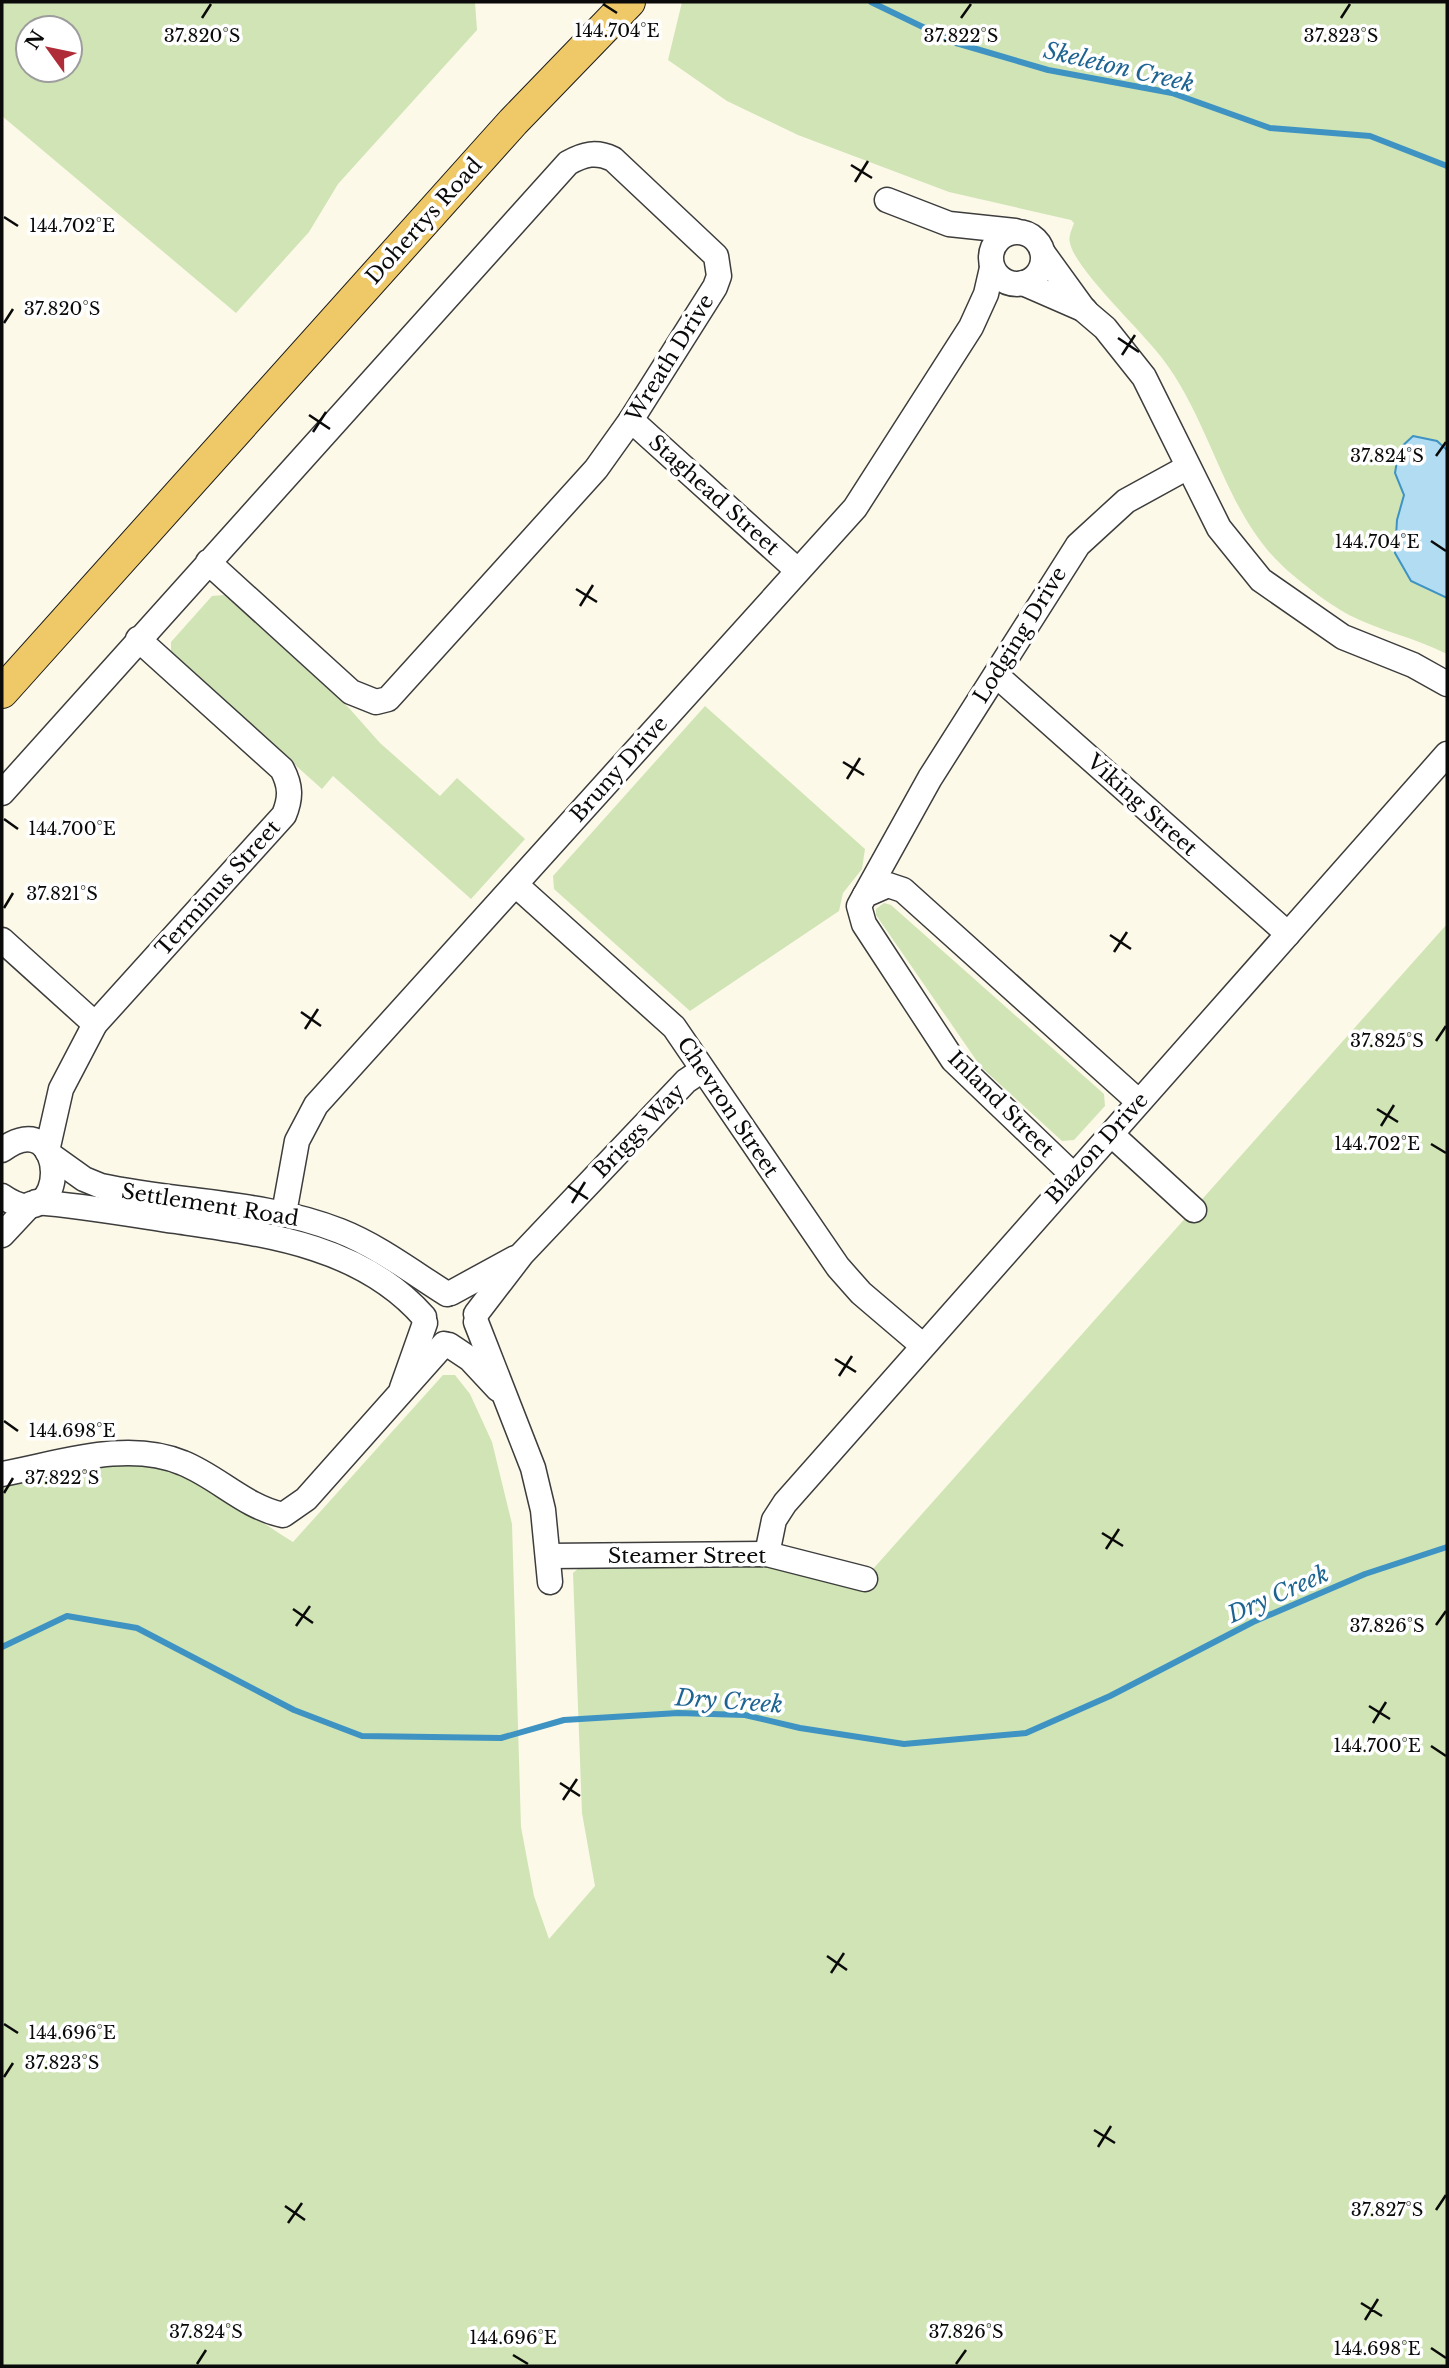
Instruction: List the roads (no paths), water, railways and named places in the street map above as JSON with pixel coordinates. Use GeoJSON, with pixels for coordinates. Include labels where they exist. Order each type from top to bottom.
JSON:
{"type":"FeatureCollection","features":[{"type":"Feature","properties":{"kind":"main road","name":"Dohertys Road"},"geometry":{"type":"LineString","coordinates":[[2,692],[513,122],[629,2]]}},
{"type":"Feature","properties":{"kind":"main road","name":"Dohertys Road"},"geometry":{"type":"LineString","coordinates":[[2,671],[225,446]]}},
{"type":"Feature","properties":{"kind":"street","name":"Wreath Drive"},"geometry":{"type":"LineString","coordinates":[[2,793],[138,639],[568,163],[591,153],[613,159],[710,248],[720,265],[715,287],[631,420],[596,469],[388,699],[376,702],[351,692],[208,562]]}},
{"type":"Feature","properties":{"kind":"street"},"geometry":{"type":"LineString","coordinates":[[887,200],[949,224],[1031,235],[1085,311],[1117,342],[1143,377],[1219,528],[1261,580],[1343,637],[1413,665],[1447,684]]}},
{"type":"Feature","properties":{"kind":"street"},"geometry":{"type":"LineString","coordinates":[[949,224],[992,265],[1000,278],[1085,311]]}},
{"type":"Feature","properties":{"kind":"street"},"geometry":{"type":"LineString","coordinates":[[992,265],[996,241],[1015,231]]}},
{"type":"Feature","properties":{"kind":"street"},"geometry":{"type":"LineString","coordinates":[[1020,284],[1041,269],[1043,253]]}},
{"type":"Feature","properties":{"kind":"street","name":"Bruny Drive"},"geometry":{"type":"LineString","coordinates":[[284,1213],[297,1141],[316,1105],[855,508],[971,327],[986,294],[992,265]]}},
{"type":"Feature","properties":{"kind":"street","name":"Bruny Drive"},"geometry":{"type":"LineString","coordinates":[[971,327],[1020,284]]}},
{"type":"Feature","properties":{"kind":"street","name":"Staghead Street"},"geometry":{"type":"LineString","coordinates":[[631,420],[797,570]]}},
{"type":"Feature","properties":{"kind":"street","name":"Lodging Drive"},"geometry":{"type":"LineString","coordinates":[[880,889],[890,861],[892,842],[1078,545],[1126,501],[1188,467]]}},
{"type":"Feature","properties":{"kind":"street","name":"Terminus Street"},"geometry":{"type":"LineString","coordinates":[[4,1147],[32,1126],[61,1089],[95,1024],[284,815],[290,792],[282,769],[138,639]]}},
{"type":"Feature","properties":{"kind":"street","name":"Viking Street"},"geometry":{"type":"LineString","coordinates":[[996,675],[1288,934]]}},
{"type":"Feature","properties":{"kind":"street","name":"Blazon Drive"},"geometry":{"type":"LineString","coordinates":[[767,1554],[775,1520],[785,1503],[1447,754]]}},
{"type":"Feature","properties":{"kind":"street","name":"Chevron Street"},"geometry":{"type":"LineString","coordinates":[[516,885],[674,1027],[701,1071],[838,1267],[861,1293],[922,1345]]}},
{"type":"Feature","properties":{"kind":"street"},"geometry":{"type":"LineString","coordinates":[[880,889],[1139,1102]]}},
{"type":"Feature","properties":{"kind":"street","name":"Inland Street"},"geometry":{"type":"LineString","coordinates":[[880,889],[859,906],[864,924],[953,1060],[1073,1175]]}},
{"type":"Feature","properties":{"kind":"street"},"geometry":{"type":"LineString","coordinates":[[2,940],[95,1024]]}},
{"type":"Feature","properties":{"kind":"street","name":"Briggs Way"},"geometry":{"type":"LineString","coordinates":[[476,1318],[522,1254],[686,1081],[701,1071]]}},
{"type":"Feature","properties":{"kind":"street","name":"Terminus Street"},"geometry":{"type":"LineString","coordinates":[[34,1203],[44,1197],[55,1181],[54,1162],[48,1152],[61,1089]]}},
{"type":"Feature","properties":{"kind":"street"},"geometry":{"type":"LineString","coordinates":[[1111,1134],[1195,1210]]}},
{"type":"Feature","properties":{"kind":"street"},"geometry":{"type":"LineString","coordinates":[[4,1147],[31,1141],[48,1152]]}},
{"type":"Feature","properties":{"kind":"street","name":"Settlement Road"},"geometry":{"type":"LineString","coordinates":[[48,1152],[84,1180],[102,1186],[284,1213],[341,1232],[365,1243],[449,1294]]}},
{"type":"Feature","properties":{"kind":"street","name":"Settlement Road"},"geometry":{"type":"LineString","coordinates":[[2,1196],[20,1205],[34,1203],[258,1233],[312,1247],[366,1270],[413,1304],[425,1320]]}},
{"type":"Feature","properties":{"kind":"street"},"geometry":{"type":"LineString","coordinates":[[2,1235],[34,1203]]}},
{"type":"Feature","properties":{"kind":"street","name":"Briggs Way"},"geometry":{"type":"LineString","coordinates":[[449,1294],[522,1254]]}},
{"type":"Feature","properties":{"kind":"street"},"geometry":{"type":"LineString","coordinates":[[402,1388],[431,1302],[449,1294],[467,1300],[533,1468],[543,1510],[550,1581]]}},
{"type":"Feature","properties":{"kind":"street"},"geometry":{"type":"LineString","coordinates":[[2,1474],[116,1454],[144,1453],[182,1462],[261,1509],[283,1515],[306,1499],[402,1388],[447,1345],[464,1341],[476,1318]]}},
{"type":"Feature","properties":{"kind":"street"},"geometry":{"type":"LineString","coordinates":[[425,1320],[431,1337],[470,1359],[501,1392]]}},
{"type":"Feature","properties":{"kind":"street","name":"Steamer Street"},"geometry":{"type":"LineString","coordinates":[[548,1556],[767,1554],[865,1579]]}},
{"type":"Feature","properties":{"kind":"water"},"geometry":{"type":"Polygon","coordinates":[[[1413,436],[1437,441],[1447,450],[1447,598],[1411,581],[1395,553],[1397,520],[1404,495],[1395,473],[1399,449],[1413,436]]]}},
{"type":"Feature","properties":{"kind":"waterway","name":"Skeleton Creek"},"geometry":{"type":"LineString","coordinates":[[871,2],[956,43],[1048,70],[1172,93],[1270,128],[1370,136],[1447,166]]}},
{"type":"Feature","properties":{"kind":"waterway","name":"Dry Creek"},"geometry":{"type":"LineString","coordinates":[[2,1647],[67,1616],[137,1628],[294,1710],[362,1736],[501,1738],[564,1720],[678,1713],[745,1715],[800,1728],[904,1744],[1026,1733],[1110,1696],[1253,1622],[1365,1574],[1447,1547]]}}]}
